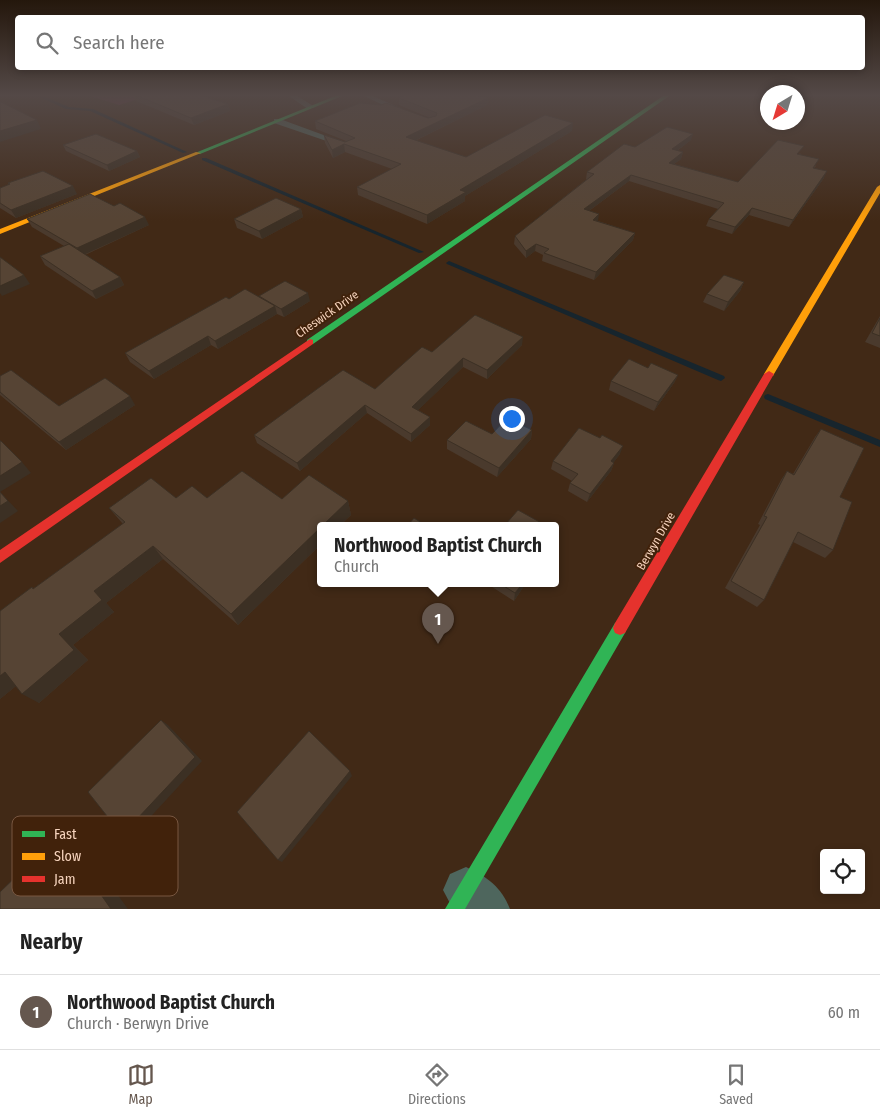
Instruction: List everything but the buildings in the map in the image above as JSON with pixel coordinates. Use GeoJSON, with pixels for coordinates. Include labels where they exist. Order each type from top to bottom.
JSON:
{"type":"FeatureCollection","features":[{"type":"Feature","properties":{"kind":"street"},"geometry":{"type":"LineString","coordinates":[[0,232],[239,136]]}},
{"type":"Feature","properties":{"kind":"street","name":"Cheswick Drive"},"geometry":{"type":"LineString","coordinates":[[0,557],[608,136]]}},
{"type":"Feature","properties":{"kind":"street","name":"Berwyn Drive"},"geometry":{"type":"LineString","coordinates":[[469,903],[880,187]]}},
{"type":"Feature","properties":{"kind":"lane"},"geometry":{"type":"LineString","coordinates":[[322,136],[350,146]]}},
{"type":"Feature","properties":{"kind":"waterway"},"geometry":{"type":"LineString","coordinates":[[150,136],[185,152]]}},
{"type":"Feature","properties":{"kind":"waterway"},"geometry":{"type":"LineString","coordinates":[[204,159],[421,252]]}},
{"type":"Feature","properties":{"kind":"waterway"},"geometry":{"type":"LineString","coordinates":[[449,263],[721,378]]}},
{"type":"Feature","properties":{"kind":"waterway"},"geometry":{"type":"LineString","coordinates":[[768,397],[880,444]]}},
{"type":"Feature","properties":{"kind":"traffic: fast"},"geometry":{"type":"LineString","coordinates":[[198,153],[239,136]]}},
{"type":"Feature","properties":{"kind":"traffic: fast"},"geometry":{"type":"LineString","coordinates":[[310,342],[608,136]]}},
{"type":"Feature","properties":{"kind":"traffic: fast"},"geometry":{"type":"LineString","coordinates":[[454,909],[620,628]]}},
{"type":"Feature","properties":{"kind":"traffic: slow"},"geometry":{"type":"LineString","coordinates":[[0,232],[198,153]]}},
{"type":"Feature","properties":{"kind":"traffic: slow"},"geometry":{"type":"LineString","coordinates":[[769,374],[880,187]]}},
{"type":"Feature","properties":{"kind":"traffic: jam"},"geometry":{"type":"LineString","coordinates":[[0,557],[310,342]]}},
{"type":"Feature","properties":{"kind":"traffic: jam"},"geometry":{"type":"LineString","coordinates":[[620,628],[769,374]]}},
{"type":"Feature","properties":{"kind":"place","name":"Northwood Baptist Church"},"geometry":{"type":"Point","coordinates":[438,644]}}]}
